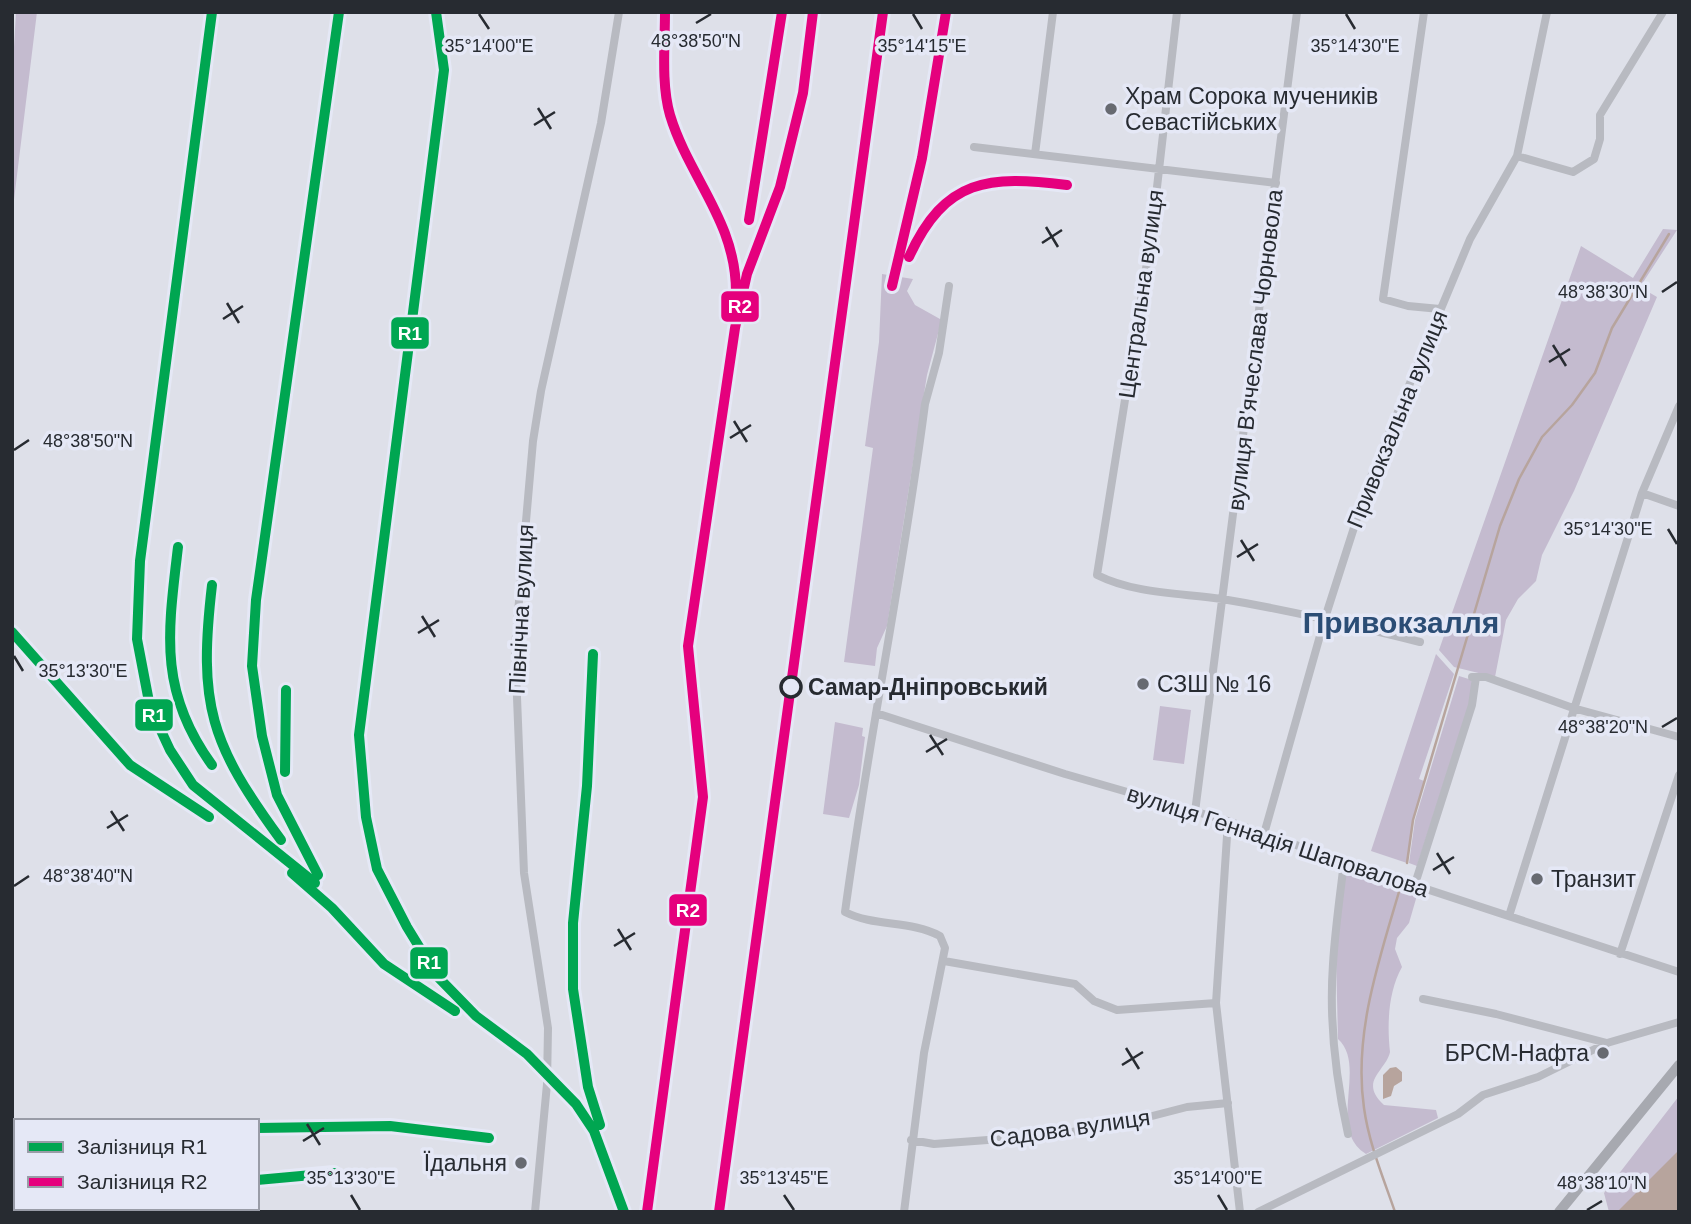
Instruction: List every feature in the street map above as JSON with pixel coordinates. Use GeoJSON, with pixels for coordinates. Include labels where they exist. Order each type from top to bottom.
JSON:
{"type":"FeatureCollection","features":[{"type":"Feature","properties":{"kind":"main road"},"geometry":{"type":"LineString","coordinates":[[1559,1212],[1679,1065]]}},
{"type":"Feature","properties":{"kind":"street","name":"Північна вулиця"},"geometry":{"type":"LineString","coordinates":[[535,1212],[547,1084],[548,1027],[524,873],[515,647],[533,441],[541,391],[601,124],[619,12]]}},
{"type":"Feature","properties":{"kind":"street"},"geometry":{"type":"LineString","coordinates":[[1035,155],[1053,12]]}},
{"type":"Feature","properties":{"kind":"street","name":"Центральна вулиця"},"geometry":{"type":"LineString","coordinates":[[1177,12],[1152,231],[1097,575],[1117,585],[1223,600]]}},
{"type":"Feature","properties":{"kind":"street","name":"вулиця В'ячеслава Чорновола"},"geometry":{"type":"LineString","coordinates":[[1195,812],[1297,12]]}},
{"type":"Feature","properties":{"kind":"street"},"geometry":{"type":"LineString","coordinates":[[1424,12],[1383,299],[1408,306],[1440,309]]}},
{"type":"Feature","properties":{"kind":"street","name":"Привокзальна вулиця"},"geometry":{"type":"LineString","coordinates":[[1264,834],[1325,618],[1368,484],[1470,239],[1517,156],[1547,12]]}},
{"type":"Feature","properties":{"kind":"street"},"geometry":{"type":"LineString","coordinates":[[1517,156],[1573,172],[1594,159],[1600,139],[1600,115],[1663,12]]}},
{"type":"Feature","properties":{"kind":"street"},"geometry":{"type":"LineString","coordinates":[[974,147],[1276,183]]}},
{"type":"Feature","properties":{"kind":"street"},"geometry":{"type":"LineString","coordinates":[[904,1212],[924,1053],[944,961],[944,948],[940,936],[923,927],[865,919],[845,912],[852,847],[925,404],[939,353],[948,286]]}},
{"type":"Feature","properties":{"kind":"street"},"geometry":{"type":"LineString","coordinates":[[1509,916],[1642,493],[1679,405]]}},
{"type":"Feature","properties":{"kind":"street"},"geometry":{"type":"LineString","coordinates":[[1642,493],[1679,506]]}},
{"type":"Feature","properties":{"kind":"street"},"geometry":{"type":"LineString","coordinates":[[1223,600],[1325,618],[1420,642]]}},
{"type":"Feature","properties":{"kind":"street"},"geometry":{"type":"LineString","coordinates":[[1416,884],[1472,705],[1474,677],[1486,677],[1573,708],[1679,737]]}},
{"type":"Feature","properties":{"kind":"street","name":"вулиця Геннадія Шаповалова"},"geometry":{"type":"LineString","coordinates":[[876,713],[1065,774],[1228,821],[1344,863],[1416,884],[1679,972]]}},
{"type":"Feature","properties":{"kind":"street"},"geometry":{"type":"LineString","coordinates":[[1620,954],[1679,775]]}},
{"type":"Feature","properties":{"kind":"street"},"geometry":{"type":"LineString","coordinates":[[1228,821],[1216,1003],[1240,1212]]}},
{"type":"Feature","properties":{"kind":"street"},"geometry":{"type":"LineString","coordinates":[[1344,863],[1332,963],[1332,1000],[1340,1097],[1348,1134]]}},
{"type":"Feature","properties":{"kind":"street"},"geometry":{"type":"LineString","coordinates":[[944,961],[1075,984],[1094,1000],[1117,1010],[1216,1003]]}},
{"type":"Feature","properties":{"kind":"street"},"geometry":{"type":"LineString","coordinates":[[1423,999],[1496,1014],[1607,1043]]}},
{"type":"Feature","properties":{"kind":"street"},"geometry":{"type":"LineString","coordinates":[[1258,1212],[1458,1114],[1483,1095],[1538,1077],[1607,1043],[1679,1022]]}},
{"type":"Feature","properties":{"kind":"street","name":"Садова вулиця"},"geometry":{"type":"LineString","coordinates":[[911,1140],[934,1144],[1054,1135],[1125,1123],[1187,1107],[1228,1103]]}},
{"type":"Feature","properties":{"kind":"shaded area"},"geometry":{"type":"Polygon","coordinates":[[[16,12],[37,12],[12,216],[12,82],[16,12]]]}},
{"type":"Feature","properties":{"kind":"shaded area"},"geometry":{"type":"Polygon","coordinates":[[[1663,229],[1677,230],[1640,287],[1657,297],[1574,491],[1542,555],[1536,581],[1518,599],[1506,620],[1495,677],[1454,667],[1439,650],[1581,246],[1633,278],[1663,229]]]}},
{"type":"Feature","properties":{"kind":"shaded area"},"geometry":{"type":"Polygon","coordinates":[[[882,274],[913,279],[907,291],[915,305],[940,319],[940,326],[927,375],[887,626],[877,648],[875,666],[844,662],[873,448],[865,446],[879,342],[882,274]]]}},
{"type":"Feature","properties":{"kind":"shaded area"},"geometry":{"type":"Polygon","coordinates":[[[1436,654],[1454,674],[1419,779],[1424,781],[1413,820],[1407,863],[1371,851],[1436,654]]]}},
{"type":"Feature","properties":{"kind":"shaded area"},"geometry":{"type":"Polygon","coordinates":[[[1459,676],[1472,680],[1470,701],[1417,866],[1409,863],[1415,820],[1459,676]]]}},
{"type":"Feature","properties":{"kind":"shaded area"},"geometry":{"type":"Polygon","coordinates":[[[1160,706],[1191,710],[1184,764],[1153,760],[1160,706]]]}},
{"type":"Feature","properties":{"kind":"shaded area"},"geometry":{"type":"Polygon","coordinates":[[[835,722],[863,728],[862,736],[865,737],[859,785],[849,818],[823,814],[835,722]]]}},
{"type":"Feature","properties":{"kind":"shaded area"},"geometry":{"type":"Polygon","coordinates":[[[1353,871],[1418,892],[1409,923],[1397,938],[1395,949],[1402,967],[1394,987],[1390,1009],[1390,1052],[1373,1083],[1373,1089],[1384,1105],[1436,1110],[1438,1118],[1366,1154],[1355,1143],[1349,1129],[1349,1065],[1346,1051],[1338,1039],[1336,956],[1344,877],[1353,871]]]}},
{"type":"Feature","properties":{"kind":"shaded area"},"geometry":{"type":"Polygon","coordinates":[[[1396,1067],[1402,1072],[1402,1081],[1394,1086],[1391,1096],[1383,1099],[1383,1075],[1390,1068],[1396,1067]]]}},
{"type":"Feature","properties":{"kind":"shaded area"},"geometry":{"type":"Polygon","coordinates":[[[1679,1096],[1679,1212],[1609,1212],[1604,1193],[1679,1096]]]}},
{"type":"Feature","properties":{"kind":"shaded area"},"geometry":{"type":"Polygon","coordinates":[[[1679,1150],[1679,1212],[1617,1212],[1679,1150]]]}},
{"type":"Feature","properties":{"kind":"waterway"},"geometry":{"type":"LineString","coordinates":[[1407,863],[1413,820],[1500,526],[1519,479],[1542,437],[1572,405],[1595,373],[1612,328],[1669,234]]}},
{"type":"Feature","properties":{"kind":"waterway"},"geometry":{"type":"LineString","coordinates":[[1395,1212],[1369,1135],[1364,1108],[1362,1052],[1371,995],[1401,885]]}},
{"type":"Feature","properties":{"kind":"rail line","name":"R1"},"geometry":{"type":"LineString","coordinates":[[212,12],[140,561],[137,639],[150,707],[170,750],[193,785],[315,883]]}},
{"type":"Feature","properties":{"kind":"rail line","name":"R1"},"geometry":{"type":"LineString","coordinates":[[318,875],[277,795],[262,736],[252,666],[256,600],[339,12]]}},
{"type":"Feature","properties":{"kind":"rail line","name":"R1"},"geometry":{"type":"LineString","coordinates":[[436,12],[444,70],[359,735],[366,817],[377,869],[407,927],[437,976],[476,1016],[527,1054],[576,1104],[594,1131],[624,1212]]}},
{"type":"Feature","properties":{"kind":"rail line","name":"R2"},"geometry":{"type":"LineString","coordinates":[[665,12],[664,77],[670,115],[678,138],[720,221],[734,267],[736,292]]}},
{"type":"Feature","properties":{"kind":"rail line","name":"R2"},"geometry":{"type":"LineString","coordinates":[[749,220],[782,12]]}},
{"type":"Feature","properties":{"kind":"rail line","name":"R2"},"geometry":{"type":"LineString","coordinates":[[647,1212],[703,797],[688,646],[735,328],[747,274],[780,187],[803,93],[813,12]]}},
{"type":"Feature","properties":{"kind":"rail line","name":"R2"},"geometry":{"type":"LineString","coordinates":[[719,1212],[883,12]]}},
{"type":"Feature","properties":{"kind":"rail line","name":"R2"},"geometry":{"type":"LineString","coordinates":[[892,286],[922,158],[946,12]]}},
{"type":"Feature","properties":{"kind":"rail line","name":"R2"},"geometry":{"type":"LineString","coordinates":[[909,257],[938,211],[954,197],[972,188],[1014,181],[1067,185]]}},
{"type":"Feature","properties":{"kind":"rail line","name":"R1"},"geometry":{"type":"LineString","coordinates":[[178,547],[170,634],[175,686],[182,712],[212,765]]}},
{"type":"Feature","properties":{"kind":"rail line","name":"R1"},"geometry":{"type":"LineString","coordinates":[[212,585],[207,662],[209,693],[215,721],[224,748],[238,776],[281,840]]}},
{"type":"Feature","properties":{"kind":"rail line","name":"R1"},"geometry":{"type":"LineString","coordinates":[[12,632],[130,765],[209,817]]}},
{"type":"Feature","properties":{"kind":"rail line","name":"R1"},"geometry":{"type":"LineString","coordinates":[[593,654],[587,786],[573,923],[573,989],[588,1087],[600,1125]]}},
{"type":"Feature","properties":{"kind":"rail line","name":"R1"},"geometry":{"type":"LineString","coordinates":[[285,772],[286,690]]}},
{"type":"Feature","properties":{"kind":"rail line","name":"R1"},"geometry":{"type":"LineString","coordinates":[[292,873],[332,908],[384,964],[455,1011]]}},
{"type":"Feature","properties":{"kind":"rail line","name":"R1"},"geometry":{"type":"LineString","coordinates":[[259,1128],[390,1126],[489,1138]]}},
{"type":"Feature","properties":{"kind":"rail line","name":"R1"},"geometry":{"type":"LineString","coordinates":[[259,1180],[334,1173]]}},
{"type":"Feature","properties":{"kind":"place","name":"Храм Сорока мучеників Севастійських"},"geometry":{"type":"Point","coordinates":[1111,109]}},
{"type":"Feature","properties":{"kind":"place","name":"СЗШ № 16"},"geometry":{"type":"Point","coordinates":[1143,684]}},
{"type":"Feature","properties":{"kind":"place","name":"Самар-Дніпровський"},"geometry":{"type":"Point","coordinates":[791,687]}},
{"type":"Feature","properties":{"kind":"place","name":"Транзит"},"geometry":{"type":"Point","coordinates":[1537,879]}},
{"type":"Feature","properties":{"kind":"place","name":"БРСМ-Нафта"},"geometry":{"type":"Point","coordinates":[1603,1053]}},
{"type":"Feature","properties":{"kind":"place","name":"Їдальня"},"geometry":{"type":"Point","coordinates":[521,1163]}},
{"type":"Feature","properties":{"kind":"district","name":"Привокзалля"},"geometry":{"type":"Point","coordinates":[1401,623]}}]}
